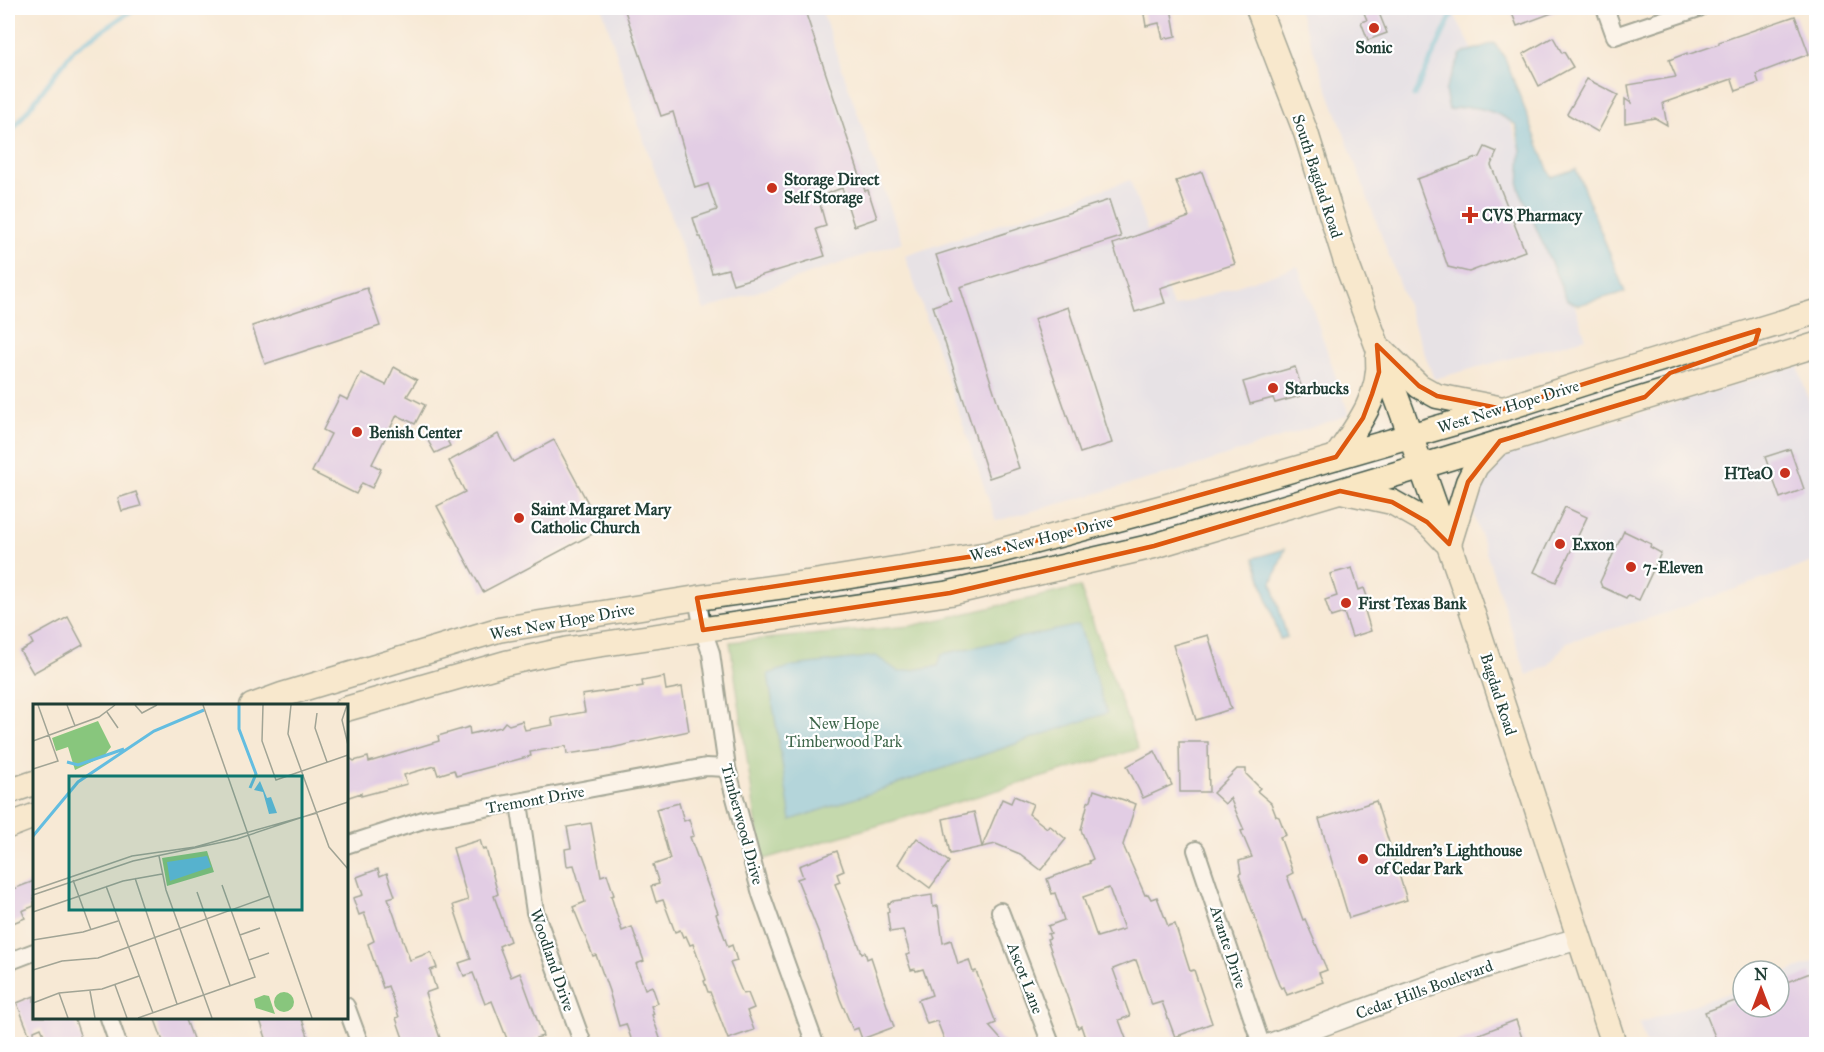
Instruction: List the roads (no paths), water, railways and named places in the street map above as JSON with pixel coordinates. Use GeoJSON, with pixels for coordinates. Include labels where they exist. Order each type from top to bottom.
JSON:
{"type":"FeatureCollection","features":[{"type":"Feature","properties":{"kind":"main road","name":"South Bagdad Road"},"geometry":{"type":"LineString","coordinates":[[1258,8],[1306,134],[1347,265],[1377,345]]}},
{"type":"Feature","properties":{"kind":"main road","name":"West New Hope Drive"},"geometry":{"type":"LineString","coordinates":[[255,704],[498,630],[988,554],[1167,506],[1503,409],[1816,312]]}},
{"type":"Feature","properties":{"kind":"main road"},"geometry":{"type":"LineString","coordinates":[[1645,397],[1655,382],[1670,373],[1740,351],[1755,343],[1760,330]]}},
{"type":"Feature","properties":{"kind":"main road"},"geometry":{"type":"LineString","coordinates":[[1377,345],[1419,386],[1437,396],[1503,409]]}},
{"type":"Feature","properties":{"kind":"main road"},"geometry":{"type":"LineString","coordinates":[[1336,457],[1363,418],[1372,394],[1379,372],[1377,345]]}},
{"type":"Feature","properties":{"kind":"main road","name":"Bagdad Road"},"geometry":{"type":"LineString","coordinates":[[1377,345],[1449,544],[1614,1044]]}},
{"type":"Feature","properties":{"kind":"main road","name":"West New Hope Drive"},"geometry":{"type":"LineString","coordinates":[[348,708],[506,663],[569,649],[950,593],[1154,546],[1816,345]]}},
{"type":"Feature","properties":{"kind":"main road"},"geometry":{"type":"LineString","coordinates":[[1340,490],[1392,502],[1426,522],[1449,544],[1468,482],[1476,466],[1500,441]]}},
{"type":"Feature","properties":{"kind":"main road"},"geometry":{"type":"LineString","coordinates":[[8,826],[33,816]]}},
{"type":"Feature","properties":{"kind":"street"},"geometry":{"type":"LineString","coordinates":[[1605,8],[1615,36],[1699,8]]}},
{"type":"Feature","properties":{"kind":"street","name":"Timberwood Drive"},"geometry":{"type":"LineString","coordinates":[[697,598],[703,630],[711,653],[727,768],[761,894],[815,1044]]}},
{"type":"Feature","properties":{"kind":"street","name":"Tremont Drive"},"geometry":{"type":"LineString","coordinates":[[348,844],[426,819],[706,767],[727,768]]}},
{"type":"Feature","properties":{"kind":"street"},"geometry":{"type":"LineString","coordinates":[[22,787],[33,809]]}},
{"type":"Feature","properties":{"kind":"street","name":"Woodland Drive"},"geometry":{"type":"LineString","coordinates":[[519,803],[535,912],[583,1044]]}},
{"type":"Feature","properties":{"kind":"street","name":"Avante Drive"},"geometry":{"type":"LineString","coordinates":[[1196,850],[1261,1044]]}},
{"type":"Feature","properties":{"kind":"street","name":"Ascot Lane"},"geometry":{"type":"LineString","coordinates":[[1000,911],[1051,1044]]}},
{"type":"Feature","properties":{"kind":"street","name":"Cedar Hills Boulevard"},"geometry":{"type":"LineString","coordinates":[[1271,1044],[1526,953],[1578,939]]}},
{"type":"Feature","properties":{"kind":"street"},"geometry":{"type":"LineString","coordinates":[[8,962],[33,952]]}},
{"type":"Feature","properties":{"kind":"street"},"geometry":{"type":"LineString","coordinates":[[348,1011],[360,1044]]}},
{"type":"Feature","properties":{"kind":"street"},"geometry":{"type":"LineString","coordinates":[[110,1019],[118,1044]]}},
{"type":"Feature","properties":{"kind":"water"},"geometry":{"type":"Polygon","coordinates":[[[1494,43],[1505,58],[1551,177],[1576,169],[1625,292],[1578,305],[1567,300],[1519,188],[1521,150],[1516,125],[1484,110],[1466,107],[1449,110],[1445,91],[1461,54],[1494,43]]]}},
{"type":"Feature","properties":{"kind":"water"},"geometry":{"type":"Polygon","coordinates":[[[1285,549],[1272,583],[1287,637],[1280,639],[1254,558],[1285,549]]]}},
{"type":"Feature","properties":{"kind":"water"},"geometry":{"type":"Polygon","coordinates":[[[1079,625],[1107,713],[791,820],[768,674],[793,666],[876,656],[899,672],[938,666],[942,654],[1079,625]]]}},
{"type":"Feature","properties":{"kind":"waterway"},"geometry":{"type":"LineString","coordinates":[[8,136],[75,48],[136,8]]}},
{"type":"Feature","properties":{"kind":"waterway"},"geometry":{"type":"LineString","coordinates":[[1414,96],[1455,8]]}},
{"type":"Feature","properties":{"kind":"place","name":"Sonic"},"geometry":{"type":"Point","coordinates":[1374,28]}},
{"type":"Feature","properties":{"kind":"place","name":"Storage Direct Self Storage"},"geometry":{"type":"Point","coordinates":[772,188]}},
{"type":"Feature","properties":{"kind":"place","name":"CVS Pharmacy"},"geometry":{"type":"Point","coordinates":[1470,215]}},
{"type":"Feature","properties":{"kind":"place","name":"Starbucks"},"geometry":{"type":"Point","coordinates":[1273,388]}},
{"type":"Feature","properties":{"kind":"place","name":"Benish Center"},"geometry":{"type":"Point","coordinates":[357,432]}},
{"type":"Feature","properties":{"kind":"place","name":"HTeaO"},"geometry":{"type":"Point","coordinates":[1785,473]}},
{"type":"Feature","properties":{"kind":"place","name":"Saint Margaret Mary Catholic Church"},"geometry":{"type":"Point","coordinates":[519,518]}},
{"type":"Feature","properties":{"kind":"place","name":"Exxon"},"geometry":{"type":"Point","coordinates":[1560,544]}},
{"type":"Feature","properties":{"kind":"place","name":"7-Eleven"},"geometry":{"type":"Point","coordinates":[1631,567]}},
{"type":"Feature","properties":{"kind":"place","name":"First Texas Bank"},"geometry":{"type":"Point","coordinates":[1346,603]}},
{"type":"Feature","properties":{"kind":"place","name":"Children's Lighthouse of Cedar Park"},"geometry":{"type":"Point","coordinates":[1363,859]}},
{"type":"Feature","properties":{"kind":"park label","name":"New Hope Timberwood Park"},"geometry":{"type":"Point","coordinates":[844,732]}}]}
